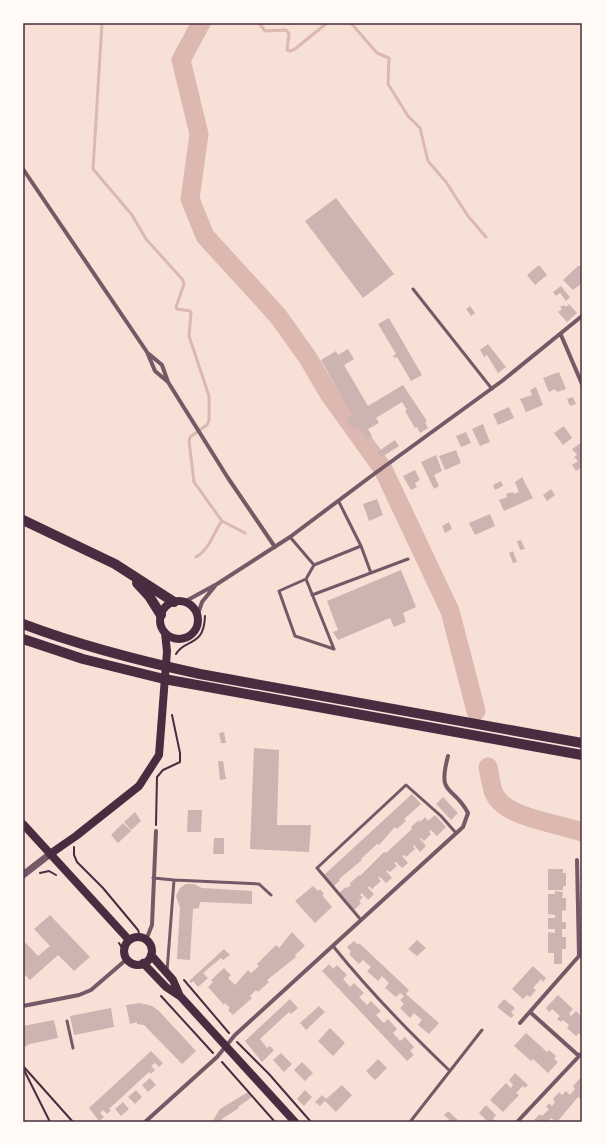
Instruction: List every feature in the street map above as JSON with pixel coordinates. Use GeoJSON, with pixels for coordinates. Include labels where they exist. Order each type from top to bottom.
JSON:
{"type":"FeatureCollection","features":[{"type":"Feature","properties":{"kind":"main road"},"geometry":{"type":"LineString","coordinates":[[23,520],[115,564],[179,602],[192,607],[197,617],[195,629],[186,637],[180,639],[167,651]]}},
{"type":"Feature","properties":{"kind":"main road"},"geometry":{"type":"LineString","coordinates":[[128,573],[149,596],[161,615]]}},
{"type":"Feature","properties":{"kind":"main road"},"geometry":{"type":"LineString","coordinates":[[50,854],[139,786],[159,754],[167,651],[165,633],[160,625],[161,615],[166,606],[179,602]]}},
{"type":"Feature","properties":{"kind":"main road"},"geometry":{"type":"LineString","coordinates":[[23,624],[84,646],[143,662],[200,674],[582,743]]}},
{"type":"Feature","properties":{"kind":"main road"},"geometry":{"type":"LineString","coordinates":[[165,633],[174,638],[180,639]]}},
{"type":"Feature","properties":{"kind":"main road"},"geometry":{"type":"LineString","coordinates":[[23,639],[83,659],[140,674],[197,686],[582,755]]}},
{"type":"Feature","properties":{"kind":"main road"},"geometry":{"type":"LineString","coordinates":[[23,824],[129,940]]}},
{"type":"Feature","properties":{"kind":"main road"},"geometry":{"type":"LineString","coordinates":[[129,940],[143,939],[151,948],[151,955],[173,980],[181,997]]}},
{"type":"Feature","properties":{"kind":"main road"},"geometry":{"type":"LineString","coordinates":[[129,940],[125,946],[126,956],[135,964],[143,963],[151,955]]}},
{"type":"Feature","properties":{"kind":"main road"},"geometry":{"type":"LineString","coordinates":[[143,963],[166,987],[181,997],[295,1122]]}},
{"type":"Feature","properties":{"kind":"street"},"geometry":{"type":"LineString","coordinates":[[23,169],[147,352],[155,371],[168,382]]}},
{"type":"Feature","properties":{"kind":"street"},"geometry":{"type":"LineString","coordinates":[[179,602],[217,584],[290,537],[339,502],[387,464],[492,389],[561,335],[582,316]]}},
{"type":"Feature","properties":{"kind":"street"},"geometry":{"type":"LineString","coordinates":[[561,335],[582,384]]}},
{"type":"Feature","properties":{"kind":"street"},"geometry":{"type":"LineString","coordinates":[[147,352],[162,365],[168,382],[228,478],[275,547]]}},
{"type":"Feature","properties":{"kind":"street"},"geometry":{"type":"LineString","coordinates":[[197,617],[202,602],[217,584]]}},
{"type":"Feature","properties":{"kind":"street"},"geometry":{"type":"LineString","coordinates":[[145,1122],[217,1057],[235,1035],[463,827],[468,813],[463,804],[447,791],[443,775],[448,756]]}},
{"type":"Feature","properties":{"kind":"street"},"geometry":{"type":"LineString","coordinates":[[143,939],[152,924],[156,831]]}},
{"type":"Feature","properties":{"kind":"street"},"geometry":{"type":"LineString","coordinates":[[23,875],[50,854]]}},
{"type":"Feature","properties":{"kind":"street"},"geometry":{"type":"LineString","coordinates":[[520,1023],[579,956],[580,944],[577,860]]}},
{"type":"Feature","properties":{"kind":"street"},"geometry":{"type":"LineString","coordinates":[[23,1006],[79,995],[91,990],[126,956]]}},
{"type":"Feature","properties":{"kind":"street"},"geometry":{"type":"LineString","coordinates":[[517,1122],[581,1054],[530,1012]]}},
{"type":"Feature","properties":{"kind":"lane"},"geometry":{"type":"LineString","coordinates":[[413,288],[492,389]]}},
{"type":"Feature","properties":{"kind":"lane"},"geometry":{"type":"LineString","coordinates":[[339,502],[361,546],[371,573]]}},
{"type":"Feature","properties":{"kind":"lane"},"geometry":{"type":"LineString","coordinates":[[290,537],[314,565]]}},
{"type":"Feature","properties":{"kind":"lane"},"geometry":{"type":"LineString","coordinates":[[306,579],[334,649],[295,636],[279,591],[306,579],[314,565],[361,546]]}},
{"type":"Feature","properties":{"kind":"lane"},"geometry":{"type":"LineString","coordinates":[[312,595],[408,559]]}},
{"type":"Feature","properties":{"kind":"lane"},"geometry":{"type":"LineString","coordinates":[[361,920],[317,868],[406,785],[441,816],[456,833]]}},
{"type":"Feature","properties":{"kind":"lane"},"geometry":{"type":"LineString","coordinates":[[153,878],[259,884],[270,895]]}},
{"type":"Feature","properties":{"kind":"lane"},"geometry":{"type":"LineString","coordinates":[[166,973],[174,880]]}},
{"type":"Feature","properties":{"kind":"lane"},"geometry":{"type":"LineString","coordinates":[[332,946],[367,987],[409,1032],[450,1071]]}},
{"type":"Feature","properties":{"kind":"lane"},"geometry":{"type":"LineString","coordinates":[[67,1022],[73,1048]]}},
{"type":"Feature","properties":{"kind":"lane"},"geometry":{"type":"LineString","coordinates":[[410,1122],[482,1030]]}},
{"type":"Feature","properties":{"kind":"path"},"geometry":{"type":"LineString","coordinates":[[174,658],[178,650],[194,642],[199,637],[206,614]]}},
{"type":"Feature","properties":{"kind":"path"},"geometry":{"type":"LineString","coordinates":[[156,831],[157,776]]}},
{"type":"Feature","properties":{"kind":"path"},"geometry":{"type":"LineString","coordinates":[[74,846],[74,855],[77,862],[103,888],[138,930],[143,939]]}},
{"type":"Feature","properties":{"kind":"path"},"geometry":{"type":"LineString","coordinates":[[39,873],[49,871],[59,879]]}},
{"type":"Feature","properties":{"kind":"path"},"geometry":{"type":"LineString","coordinates":[[114,938],[126,956]]}},
{"type":"Feature","properties":{"kind":"path"},"geometry":{"type":"LineString","coordinates":[[160,994],[275,1122]]}},
{"type":"Feature","properties":{"kind":"path"},"geometry":{"type":"LineString","coordinates":[[23,1067],[50,1122]]}},
{"type":"Feature","properties":{"kind":"path"},"geometry":{"type":"LineString","coordinates":[[23,1067],[73,1122]]}},
{"type":"Feature","properties":{"kind":"building"},"geometry":{"type":"Polygon","coordinates":[[[336,198],[394,274],[363,298],[305,221],[336,198]]]}},
{"type":"Feature","properties":{"kind":"building"},"geometry":{"type":"Polygon","coordinates":[[[539,265],[547,275],[535,285],[527,275],[539,265]]]}},
{"type":"Feature","properties":{"kind":"building"},"geometry":{"type":"Polygon","coordinates":[[[578,266],[582,266],[582,283],[573,290],[563,280],[578,266]]]}},
{"type":"Feature","properties":{"kind":"building"},"geometry":{"type":"Polygon","coordinates":[[[561,286],[570,297],[566,301],[560,293],[556,296],[553,292],[561,286]]]}},
{"type":"Feature","properties":{"kind":"building"},"geometry":{"type":"Polygon","coordinates":[[[569,304],[577,313],[567,322],[558,312],[562,309],[560,307],[564,305],[566,307],[569,304]]]}},
{"type":"Feature","properties":{"kind":"building"},"geometry":{"type":"Polygon","coordinates":[[[470,306],[475,313],[471,316],[466,309],[470,306]]]}},
{"type":"Feature","properties":{"kind":"building"},"geometry":{"type":"Polygon","coordinates":[[[389,318],[422,375],[411,381],[397,357],[395,358],[393,356],[396,354],[378,324],[389,318]]]}},
{"type":"Feature","properties":{"kind":"building"},"geometry":{"type":"Polygon","coordinates":[[[488,344],[506,367],[498,373],[487,355],[484,357],[480,350],[488,344]]]}},
{"type":"Feature","properties":{"kind":"building"},"geometry":{"type":"Polygon","coordinates":[[[348,349],[354,359],[344,365],[368,406],[403,385],[427,421],[425,422],[428,428],[420,433],[417,427],[415,428],[405,411],[407,410],[402,402],[376,418],[379,423],[368,429],[372,436],[366,439],[359,426],[353,429],[347,419],[352,415],[321,360],[336,351],[338,355],[348,349]]]}},
{"type":"Feature","properties":{"kind":"building"},"geometry":{"type":"Polygon","coordinates":[[[559,372],[566,389],[557,392],[555,389],[549,392],[543,378],[559,372]]]}},
{"type":"Feature","properties":{"kind":"building"},"geometry":{"type":"Polygon","coordinates":[[[536,387],[543,405],[526,412],[520,399],[532,395],[530,390],[536,387]]]}},
{"type":"Feature","properties":{"kind":"building"},"geometry":{"type":"Polygon","coordinates":[[[573,397],[576,404],[570,406],[567,399],[573,397]]]}},
{"type":"Feature","properties":{"kind":"building"},"geometry":{"type":"Polygon","coordinates":[[[509,407],[514,418],[498,425],[493,414],[509,407]]]}},
{"type":"Feature","properties":{"kind":"building"},"geometry":{"type":"Polygon","coordinates":[[[483,424],[490,442],[480,446],[472,429],[483,424]]]}},
{"type":"Feature","properties":{"kind":"building"},"geometry":{"type":"Polygon","coordinates":[[[564,426],[572,438],[563,445],[554,433],[564,426]]]}},
{"type":"Feature","properties":{"kind":"building"},"geometry":{"type":"Polygon","coordinates":[[[466,432],[471,443],[461,447],[456,436],[466,432]]]}},
{"type":"Feature","properties":{"kind":"building"},"geometry":{"type":"Polygon","coordinates":[[[395,440],[399,446],[380,458],[377,452],[395,440]]]}},
{"type":"Feature","properties":{"kind":"building"},"geometry":{"type":"Polygon","coordinates":[[[582,442],[582,467],[576,471],[572,465],[578,461],[574,457],[577,455],[572,449],[582,442]]]}},
{"type":"Feature","properties":{"kind":"building"},"geometry":{"type":"Polygon","coordinates":[[[456,450],[461,463],[445,470],[439,456],[456,450]]]}},
{"type":"Feature","properties":{"kind":"building"},"geometry":{"type":"Polygon","coordinates":[[[436,455],[442,471],[434,475],[439,486],[434,489],[421,462],[436,455]]]}},
{"type":"Feature","properties":{"kind":"building"},"geometry":{"type":"Polygon","coordinates":[[[415,470],[420,480],[415,483],[417,487],[411,490],[403,476],[415,470]]]}},
{"type":"Feature","properties":{"kind":"building"},"geometry":{"type":"Polygon","coordinates":[[[522,477],[533,498],[504,511],[499,500],[507,497],[506,494],[513,492],[514,494],[519,492],[515,482],[522,477]]]}},
{"type":"Feature","properties":{"kind":"building"},"geometry":{"type":"Polygon","coordinates":[[[501,481],[503,486],[495,490],[493,485],[501,481]]]}},
{"type":"Feature","properties":{"kind":"building"},"geometry":{"type":"Polygon","coordinates":[[[551,489],[555,495],[547,501],[543,495],[551,489]]]}},
{"type":"Feature","properties":{"kind":"building"},"geometry":{"type":"Polygon","coordinates":[[[377,499],[383,515],[369,521],[363,504],[377,499]]]}},
{"type":"Feature","properties":{"kind":"building"},"geometry":{"type":"Polygon","coordinates":[[[490,514],[495,526],[475,535],[469,523],[490,514]]]}},
{"type":"Feature","properties":{"kind":"building"},"geometry":{"type":"Polygon","coordinates":[[[449,522],[452,529],[445,533],[442,526],[449,522]]]}},
{"type":"Feature","properties":{"kind":"building"},"geometry":{"type":"Polygon","coordinates":[[[521,540],[525,549],[520,550],[517,541],[521,540]]]}},
{"type":"Feature","properties":{"kind":"building"},"geometry":{"type":"Polygon","coordinates":[[[513,551],[517,562],[513,563],[509,553],[513,551]]]}},
{"type":"Feature","properties":{"kind":"building"},"geometry":{"type":"Polygon","coordinates":[[[401,570],[416,607],[403,613],[406,622],[394,627],[390,618],[338,640],[333,632],[338,630],[327,601],[401,570]]]}},
{"type":"Feature","properties":{"kind":"building"},"geometry":{"type":"Polygon","coordinates":[[[224,732],[226,743],[221,743],[219,733],[224,732]]]}},
{"type":"Feature","properties":{"kind":"building"},"geometry":{"type":"Polygon","coordinates":[[[254,748],[279,750],[277,825],[311,825],[309,852],[250,849],[254,748]]]}},
{"type":"Feature","properties":{"kind":"building"},"geometry":{"type":"Polygon","coordinates":[[[218,761],[223,761],[226,779],[220,780],[218,761]]]}},
{"type":"Feature","properties":{"kind":"building"},"geometry":{"type":"Polygon","coordinates":[[[412,794],[421,804],[404,819],[406,821],[397,829],[395,827],[379,845],[377,844],[361,859],[362,860],[339,879],[340,880],[334,886],[324,875],[412,794]]]}},
{"type":"Feature","properties":{"kind":"building"},"geometry":{"type":"Polygon","coordinates":[[[443,797],[458,813],[451,820],[436,804],[443,797]]]}},
{"type":"Feature","properties":{"kind":"building"},"geometry":{"type":"Polygon","coordinates":[[[188,810],[202,810],[201,832],[187,832],[188,810]]]}},
{"type":"Feature","properties":{"kind":"building"},"geometry":{"type":"Polygon","coordinates":[[[135,812],[141,821],[131,830],[124,822],[135,812]]]}},
{"type":"Feature","properties":{"kind":"building"},"geometry":{"type":"Polygon","coordinates":[[[435,815],[446,827],[437,836],[431,830],[429,832],[431,834],[424,841],[421,838],[420,839],[426,846],[420,852],[414,845],[413,846],[415,849],[406,857],[404,855],[402,856],[408,863],[402,868],[396,862],[394,863],[397,866],[390,872],[387,870],[386,871],[392,878],[386,883],[380,877],[378,878],[381,881],[372,889],[369,886],[368,888],[374,894],[368,900],[362,893],[360,895],[363,897],[359,901],[361,903],[354,910],[339,893],[351,885],[350,883],[359,875],[360,876],[384,852],[386,853],[412,829],[411,827],[419,820],[420,822],[425,817],[428,821],[435,815]]]}},
{"type":"Feature","properties":{"kind":"building"},"geometry":{"type":"Polygon","coordinates":[[[123,823],[131,831],[118,843],[111,835],[123,823]]]}},
{"type":"Feature","properties":{"kind":"building"},"geometry":{"type":"Polygon","coordinates":[[[214,838],[224,838],[224,854],[213,854],[214,838]]]}},
{"type":"Feature","properties":{"kind":"building"},"geometry":{"type":"Polygon","coordinates":[[[548,869],[563,869],[563,873],[566,873],[566,886],[563,886],[563,890],[548,890],[548,869]]]}},
{"type":"Feature","properties":{"kind":"building"},"geometry":{"type":"Polygon","coordinates":[[[186,884],[194,884],[202,888],[252,891],[252,904],[200,902],[199,908],[193,909],[190,960],[177,959],[180,908],[176,896],[180,888],[186,884]]]}},
{"type":"Feature","properties":{"kind":"building"},"geometry":{"type":"Polygon","coordinates":[[[313,886],[318,891],[320,889],[324,894],[322,895],[332,907],[315,923],[295,901],[313,886]]]}},
{"type":"Feature","properties":{"kind":"building"},"geometry":{"type":"Polygon","coordinates":[[[555,891],[563,892],[562,898],[566,898],[566,910],[562,911],[562,922],[566,922],[566,929],[562,929],[562,937],[566,937],[566,949],[562,949],[562,964],[554,964],[554,953],[548,953],[548,932],[555,933],[555,929],[548,929],[548,918],[555,918],[555,915],[548,914],[548,894],[555,894],[555,891]]]}},
{"type":"Feature","properties":{"kind":"building"},"geometry":{"type":"Polygon","coordinates":[[[50,915],[90,957],[74,971],[58,955],[30,980],[23,973],[23,945],[26,943],[38,956],[50,946],[34,929],[50,915]]]}},
{"type":"Feature","properties":{"kind":"building"},"geometry":{"type":"Polygon","coordinates":[[[292,932],[305,946],[295,955],[296,957],[267,980],[269,982],[258,992],[256,990],[250,996],[252,998],[233,1015],[228,1010],[230,1008],[225,1003],[224,1005],[208,987],[213,982],[211,980],[224,968],[231,975],[228,978],[235,985],[248,970],[251,973],[259,966],[257,964],[276,945],[279,948],[292,932]]]}},
{"type":"Feature","properties":{"kind":"building"},"geometry":{"type":"Polygon","coordinates":[[[417,940],[426,948],[417,956],[408,949],[417,940]]]}},
{"type":"Feature","properties":{"kind":"building"},"geometry":{"type":"Polygon","coordinates":[[[354,941],[358,945],[359,943],[409,990],[406,994],[439,1023],[429,1034],[418,1025],[422,1020],[414,1013],[410,1018],[400,1008],[404,1004],[400,1000],[404,996],[400,993],[396,997],[385,988],[389,983],[382,976],[378,981],[367,971],[371,967],[363,960],[359,964],[349,954],[351,952],[347,947],[354,941]]]}},
{"type":"Feature","properties":{"kind":"building"},"geometry":{"type":"Polygon","coordinates":[[[224,949],[230,955],[223,960],[221,958],[203,973],[208,978],[198,987],[193,981],[191,983],[189,981],[224,949]]]}},
{"type":"Feature","properties":{"kind":"building"},"geometry":{"type":"Polygon","coordinates":[[[329,964],[333,969],[337,965],[347,975],[343,979],[350,987],[354,983],[364,993],[359,997],[367,1005],[371,1001],[381,1011],[376,1015],[384,1023],[388,1019],[397,1029],[393,1033],[400,1041],[405,1037],[414,1047],[410,1051],[414,1055],[407,1061],[322,971],[329,964]]]}},
{"type":"Feature","properties":{"kind":"building"},"geometry":{"type":"Polygon","coordinates":[[[533,966],[546,978],[543,982],[541,979],[533,988],[536,990],[530,997],[527,995],[523,999],[512,989],[533,966]]]}},
{"type":"Feature","properties":{"kind":"building"},"geometry":{"type":"Polygon","coordinates":[[[558,995],[573,1009],[569,1014],[571,1016],[576,1011],[582,1017],[582,1037],[579,1033],[576,1036],[567,1028],[569,1025],[563,1020],[561,1022],[557,1019],[560,1016],[552,1009],[549,1012],[546,1008],[558,995]]]}},
{"type":"Feature","properties":{"kind":"building"},"geometry":{"type":"Polygon","coordinates":[[[290,999],[298,1008],[291,1014],[289,1012],[260,1039],[267,1048],[270,1046],[274,1050],[262,1062],[245,1041],[290,999]]]}},
{"type":"Feature","properties":{"kind":"building"},"geometry":{"type":"Polygon","coordinates":[[[504,999],[515,1008],[511,1012],[514,1015],[511,1018],[497,1007],[504,999]]]}},
{"type":"Feature","properties":{"kind":"building"},"geometry":{"type":"Polygon","coordinates":[[[140,1003],[152,1006],[159,1011],[196,1051],[182,1064],[144,1025],[137,1024],[137,1022],[130,1024],[126,1005],[140,1003]]]}},
{"type":"Feature","properties":{"kind":"building"},"geometry":{"type":"Polygon","coordinates":[[[319,1006],[325,1012],[306,1030],[300,1023],[319,1006]]]}},
{"type":"Feature","properties":{"kind":"building"},"geometry":{"type":"Polygon","coordinates":[[[111,1008],[114,1027],[74,1035],[70,1016],[111,1008]]]}},
{"type":"Feature","properties":{"kind":"building"},"geometry":{"type":"Polygon","coordinates":[[[54,1020],[58,1038],[30,1044],[23,1048],[23,1026],[54,1020]]]}},
{"type":"Feature","properties":{"kind":"building"},"geometry":{"type":"Polygon","coordinates":[[[330,1028],[345,1043],[333,1056],[318,1041],[330,1028]]]}},
{"type":"Feature","properties":{"kind":"building"},"geometry":{"type":"Polygon","coordinates":[[[526,1033],[547,1052],[549,1050],[556,1056],[554,1059],[558,1062],[548,1073],[533,1059],[531,1061],[514,1046],[526,1033]]]}},
{"type":"Feature","properties":{"kind":"building"},"geometry":{"type":"Polygon","coordinates":[[[151,1051],[163,1063],[159,1067],[155,1063],[151,1066],[155,1070],[151,1074],[149,1072],[109,1109],[111,1110],[107,1114],[103,1110],[100,1113],[104,1117],[99,1121],[89,1108],[151,1051]]]}},
{"type":"Feature","properties":{"kind":"building"},"geometry":{"type":"Polygon","coordinates":[[[281,1053],[292,1064],[284,1072],[273,1060],[281,1053]]]}},
{"type":"Feature","properties":{"kind":"building"},"geometry":{"type":"Polygon","coordinates":[[[378,1059],[387,1068],[375,1080],[366,1071],[378,1059]]]}},
{"type":"Feature","properties":{"kind":"building"},"geometry":{"type":"Polygon","coordinates":[[[302,1062],[313,1073],[305,1081],[294,1070],[302,1062]]]}},
{"type":"Feature","properties":{"kind":"building"},"geometry":{"type":"Polygon","coordinates":[[[515,1073],[528,1085],[525,1088],[523,1086],[516,1093],[519,1095],[503,1112],[490,1100],[506,1083],[511,1088],[513,1085],[509,1080],[515,1073]]]}},
{"type":"Feature","properties":{"kind":"building"},"geometry":{"type":"Polygon","coordinates":[[[581,1077],[582,1100],[578,1097],[557,1122],[551,1118],[548,1122],[532,1122],[540,1114],[542,1116],[549,1109],[546,1107],[549,1103],[552,1106],[555,1102],[553,1099],[559,1092],[562,1095],[566,1091],[570,1095],[575,1089],[573,1086],[581,1077]]]}},
{"type":"Feature","properties":{"kind":"building"},"geometry":{"type":"Polygon","coordinates":[[[150,1078],[156,1085],[148,1092],[142,1085],[150,1078]]]}},
{"type":"Feature","properties":{"kind":"building"},"geometry":{"type":"Polygon","coordinates":[[[342,1085],[352,1095],[336,1112],[325,1101],[320,1106],[315,1102],[322,1095],[326,1099],[342,1085]]]}},
{"type":"Feature","properties":{"kind":"building"},"geometry":{"type":"Polygon","coordinates":[[[136,1090],[142,1097],[135,1104],[128,1097],[136,1090]]]}},
{"type":"Feature","properties":{"kind":"building"},"geometry":{"type":"Polygon","coordinates":[[[305,1090],[312,1097],[304,1106],[297,1099],[305,1090]]]}},
{"type":"Feature","properties":{"kind":"building"},"geometry":{"type":"Polygon","coordinates":[[[248,1092],[252,1097],[238,1107],[239,1108],[222,1119],[220,1122],[212,1122],[220,1109],[248,1092]]]}},
{"type":"Feature","properties":{"kind":"building"},"geometry":{"type":"Polygon","coordinates":[[[123,1102],[129,1109],[121,1116],[115,1109],[123,1102]]]}},
{"type":"Feature","properties":{"kind":"building"},"geometry":{"type":"Polygon","coordinates":[[[486,1105],[496,1115],[493,1119],[495,1122],[488,1122],[479,1113],[486,1105]]]}},
{"type":"Feature","properties":{"kind":"building"},"geometry":{"type":"Polygon","coordinates":[[[448,1111],[460,1122],[452,1122],[444,1115],[448,1111]]]}},
{"type":"Feature","properties":{"kind":"waterway"},"geometry":{"type":"LineString","coordinates":[[102,23],[93,169],[132,215],[146,239],[183,280],[184,284],[176,307],[177,309],[190,311],[191,313],[189,336],[209,396],[209,420],[207,425],[190,437],[189,441],[194,482],[222,521],[245,533]]}},
{"type":"Feature","properties":{"kind":"waterway"},"geometry":{"type":"LineString","coordinates":[[201,23],[181,60],[199,134],[190,199],[205,236],[278,316],[308,358],[329,394],[383,469],[450,611],[476,711]]}},
{"type":"Feature","properties":{"kind":"waterway"},"geometry":{"type":"LineString","coordinates":[[259,23],[265,31],[286,30],[289,34],[287,50],[290,51],[295,49],[327,23]]}},
{"type":"Feature","properties":{"kind":"waterway"},"geometry":{"type":"LineString","coordinates":[[351,23],[377,53],[389,58],[388,84],[408,116],[420,128],[428,161],[446,182],[468,216],[486,237]]}},
{"type":"Feature","properties":{"kind":"waterway"},"geometry":{"type":"LineString","coordinates":[[196,557],[205,550],[222,521]]}},
{"type":"Feature","properties":{"kind":"waterway"},"geometry":{"type":"LineString","coordinates":[[488,767],[493,791],[496,797],[503,804],[523,815],[582,832]]}}]}
